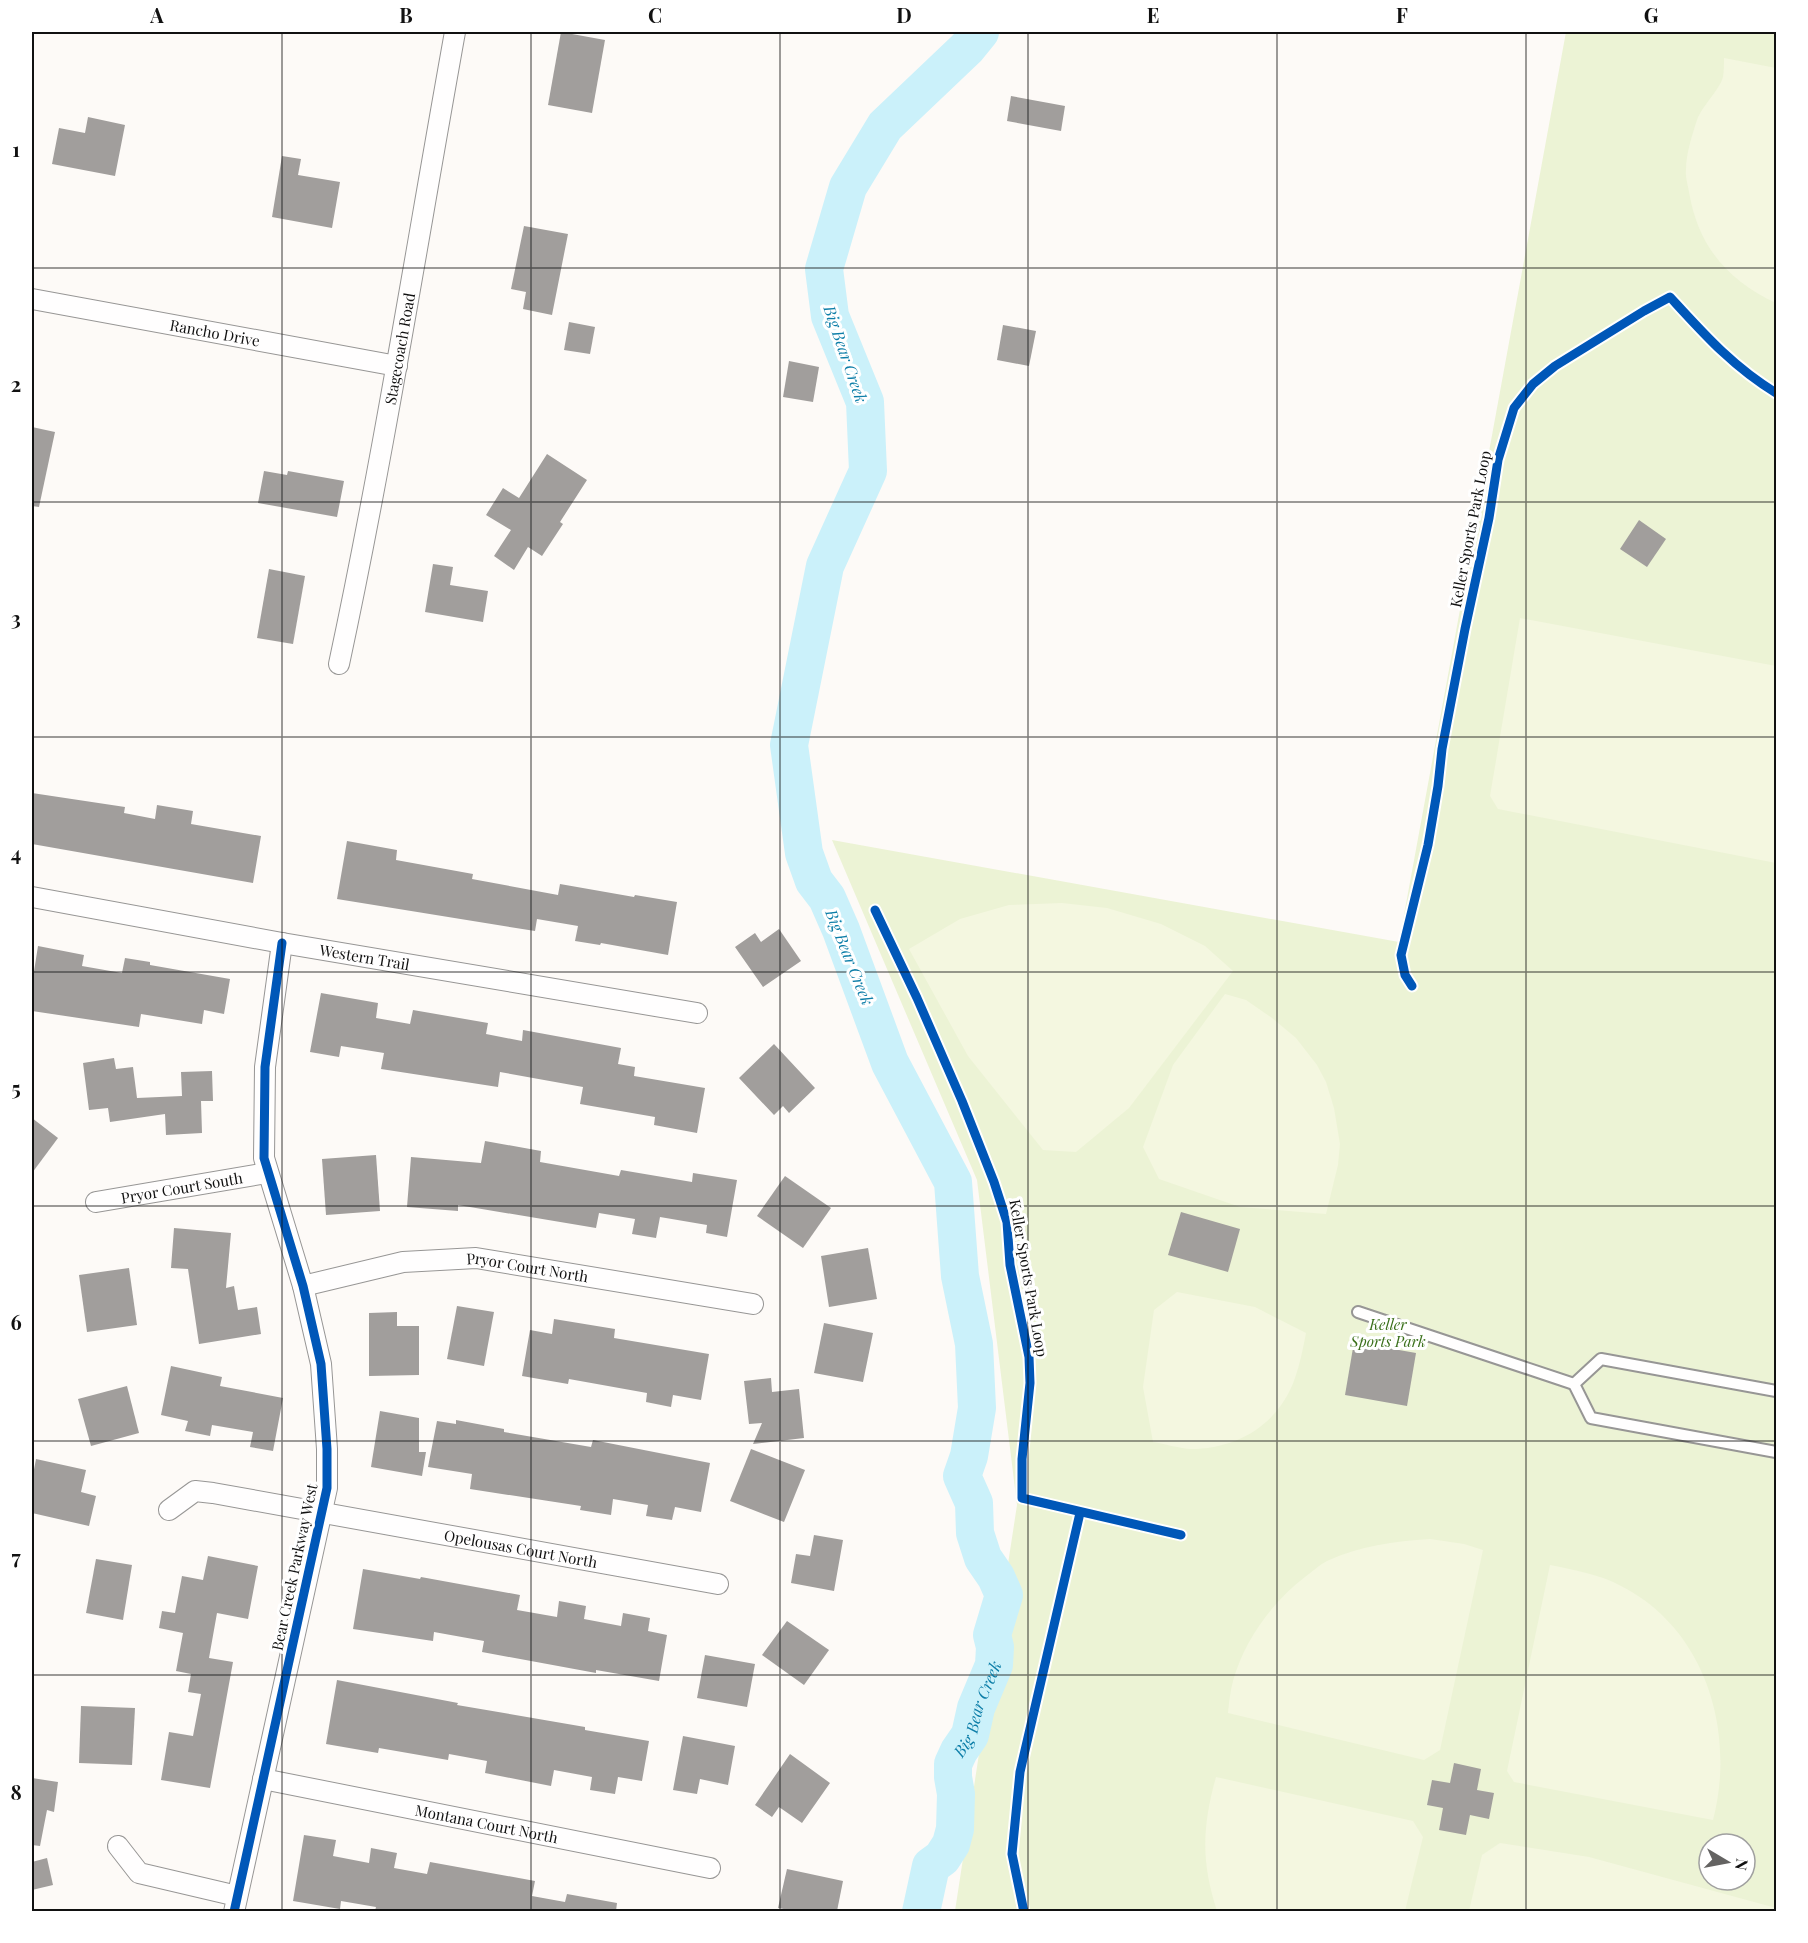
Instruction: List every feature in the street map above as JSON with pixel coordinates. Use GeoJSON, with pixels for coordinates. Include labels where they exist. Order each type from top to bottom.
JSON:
{"type":"FeatureCollection","features":[{"type":"Feature","properties":{"kind":"street","name":"Stagecoach Road"},"geometry":{"type":"LineString","coordinates":[[339,664],[366,538],[455,32]]}},
{"type":"Feature","properties":{"kind":"street","name":"Rancho Drive"},"geometry":{"type":"LineString","coordinates":[[32,299],[397,366]]}},
{"type":"Feature","properties":{"kind":"street","name":"Western Trail"},"geometry":{"type":"LineString","coordinates":[[32,897],[282,943],[697,1013]]}},
{"type":"Feature","properties":{"kind":"street","name":"Bear Creek Parkway West"},"geometry":{"type":"LineString","coordinates":[[235,1904],[327,1488],[327,1449],[321,1364],[303,1286],[264,1158],[265,1066],[282,943]]}},
{"type":"Feature","properties":{"kind":"street","name":"Pryor Court South"},"geometry":{"type":"LineString","coordinates":[[96,1202],[267,1173]]}},
{"type":"Feature","properties":{"kind":"street","name":"Pryor Court North"},"geometry":{"type":"LineString","coordinates":[[303,1286],[403,1262],[476,1258],[753,1304]]}},
{"type":"Feature","properties":{"kind":"street","name":"Opelousas Court North"},"geometry":{"type":"LineString","coordinates":[[169,1510],[195,1491],[718,1584]]}},
{"type":"Feature","properties":{"kind":"street","name":"Montana Court North"},"geometry":{"type":"LineString","coordinates":[[263,1779],[710,1868]]}},
{"type":"Feature","properties":{"kind":"street"},"geometry":{"type":"LineString","coordinates":[[118,1846],[140,1873],[235,1904]]}},
{"type":"Feature","properties":{"kind":"lane"},"geometry":{"type":"LineString","coordinates":[[1358,1312],[1416,1329],[1574,1384],[1591,1418],[1776,1452]]}},
{"type":"Feature","properties":{"kind":"lane"},"geometry":{"type":"LineString","coordinates":[[1574,1384],[1601,1359],[1776,1391]]}},
{"type":"Feature","properties":{"kind":"green space","name":"Keller Sports Park"},"geometry":{"type":"Polygon","coordinates":[[[1566,32],[1776,32],[1776,1911],[955,1911],[1017,1505],[977,1180],[832,840],[1399,942],[1566,32]]]}},
{"type":"Feature","properties":{"kind":"green space"},"geometry":{"type":"Polygon","coordinates":[[[1724,58],[1776,68],[1776,303],[1743,284],[1729,272],[1708,245],[1693,211],[1686,178],[1687,158],[1699,115],[1721,82],[1724,58]]]}},
{"type":"Feature","properties":{"kind":"green space"},"geometry":{"type":"Polygon","coordinates":[[[1520,618],[1776,666],[1776,863],[1498,809],[1490,796],[1520,618]]]}},
{"type":"Feature","properties":{"kind":"green space"},"geometry":{"type":"Polygon","coordinates":[[[1062,903],[1107,908],[1161,924],[1205,946],[1233,971],[1129,1108],[1076,1152],[1043,1150],[968,1056],[909,949],[960,919],[1009,905],[1062,903]]]}},
{"type":"Feature","properties":{"kind":"green space"},"geometry":{"type":"Polygon","coordinates":[[[1225,994],[1246,1000],[1296,1038],[1317,1065],[1326,1082],[1334,1108],[1340,1144],[1338,1165],[1326,1214],[1240,1207],[1159,1179],[1143,1147],[1173,1065],[1225,994]]]}},
{"type":"Feature","properties":{"kind":"green space"},"geometry":{"type":"Polygon","coordinates":[[[1177,1292],[1255,1307],[1306,1333],[1297,1373],[1288,1394],[1267,1421],[1240,1439],[1208,1448],[1190,1449],[1153,1442],[1143,1387],[1154,1310],[1177,1292]]]}},
{"type":"Feature","properties":{"kind":"green space"},"geometry":{"type":"Polygon","coordinates":[[[1430,1539],[1464,1544],[1483,1550],[1440,1750],[1424,1760],[1228,1713],[1233,1681],[1244,1651],[1261,1623],[1293,1587],[1321,1564],[1339,1556],[1377,1545],[1430,1539]]]}},
{"type":"Feature","properties":{"kind":"green space"},"geometry":{"type":"Polygon","coordinates":[[[1550,1565],[1595,1575],[1621,1586],[1650,1605],[1674,1628],[1694,1656],[1708,1686],[1716,1719],[1720,1752],[1719,1786],[1713,1820],[1514,1782],[1507,1771],[1550,1565]]]}},
{"type":"Feature","properties":{"kind":"green space"},"geometry":{"type":"Polygon","coordinates":[[[1216,1777],[1413,1821],[1423,1837],[1405,1911],[1217,1911],[1208,1876],[1205,1844],[1208,1812],[1216,1777]]]}},
{"type":"Feature","properties":{"kind":"green space"},"geometry":{"type":"Polygon","coordinates":[[[1500,1843],[1589,1857],[1697,1886],[1697,1892],[1717,1892],[1776,1908],[1776,1911],[1469,1911],[1482,1855],[1500,1843]]]}},
{"type":"Feature","properties":{"kind":"building"},"geometry":{"type":"Polygon","coordinates":[[[561,32],[605,40],[592,113],[548,105],[561,32]]]}},
{"type":"Feature","properties":{"kind":"building"},"geometry":{"type":"Polygon","coordinates":[[[1011,96],[1065,106],[1061,131],[1007,121],[1011,96]]]}},
{"type":"Feature","properties":{"kind":"building"},"geometry":{"type":"Polygon","coordinates":[[[88,117],[125,125],[115,176],[52,164],[59,128],[85,133],[88,117]]]}},
{"type":"Feature","properties":{"kind":"building"},"geometry":{"type":"Polygon","coordinates":[[[282,156],[301,159],[298,175],[340,182],[332,228],[272,217],[282,156]]]}},
{"type":"Feature","properties":{"kind":"building"},"geometry":{"type":"Polygon","coordinates":[[[524,226],[568,234],[552,315],[523,309],[526,292],[511,289],[524,226]]]}},
{"type":"Feature","properties":{"kind":"building"},"geometry":{"type":"Polygon","coordinates":[[[569,322],[595,327],[590,354],[564,350],[569,322]]]}},
{"type":"Feature","properties":{"kind":"building"},"geometry":{"type":"Polygon","coordinates":[[[1003,325],[1036,331],[1029,366],[997,360],[1003,325]]]}},
{"type":"Feature","properties":{"kind":"building"},"geometry":{"type":"Polygon","coordinates":[[[789,361],[819,367],[813,402],[783,397],[789,361]]]}},
{"type":"Feature","properties":{"kind":"building"},"geometry":{"type":"Polygon","coordinates":[[[32,427],[55,432],[39,507],[32,506],[32,427]]]}},
{"type":"Feature","properties":{"kind":"building"},"geometry":{"type":"Polygon","coordinates":[[[547,454],[587,480],[560,522],[563,524],[542,556],[528,547],[514,570],[494,556],[511,530],[486,515],[503,488],[519,498],[547,454]]]}},
{"type":"Feature","properties":{"kind":"building"},"geometry":{"type":"Polygon","coordinates":[[[264,471],[287,475],[288,471],[344,481],[337,517],[258,503],[264,471]]]}},
{"type":"Feature","properties":{"kind":"building"},"geometry":{"type":"Polygon","coordinates":[[[1639,520],[1666,539],[1647,567],[1620,549],[1639,520]]]}},
{"type":"Feature","properties":{"kind":"building"},"geometry":{"type":"Polygon","coordinates":[[[433,564],[453,567],[450,585],[488,591],[483,622],[425,612],[433,564]]]}},
{"type":"Feature","properties":{"kind":"building"},"geometry":{"type":"Polygon","coordinates":[[[269,569],[305,576],[293,644],[257,638],[269,569]]]}},
{"type":"Feature","properties":{"kind":"building"},"geometry":{"type":"Polygon","coordinates":[[[32,793],[125,807],[124,813],[155,819],[157,805],[193,811],[191,824],[261,836],[253,883],[32,844],[32,793]]]}},
{"type":"Feature","properties":{"kind":"building"},"geometry":{"type":"Polygon","coordinates":[[[347,841],[397,850],[396,860],[473,874],[472,879],[558,895],[560,884],[677,902],[668,955],[601,943],[600,945],[575,941],[578,926],[537,919],[535,931],[337,899],[347,841]]]}},
{"type":"Feature","properties":{"kind":"building"},"geometry":{"type":"Polygon","coordinates":[[[779,929],[801,961],[763,987],[735,947],[755,933],[761,942],[779,929]]]}},
{"type":"Feature","properties":{"kind":"building"},"geometry":{"type":"Polygon","coordinates":[[[38,946],[84,955],[82,966],[122,973],[125,958],[150,962],[150,965],[230,979],[224,1014],[204,1010],[202,1024],[141,1014],[139,1027],[32,1011],[32,984],[38,946]]]}},
{"type":"Feature","properties":{"kind":"building"},"geometry":{"type":"Polygon","coordinates":[[[321,993],[378,1003],[376,1018],[410,1024],[413,1010],[488,1023],[486,1034],[522,1041],[523,1030],[621,1048],[618,1064],[635,1067],[634,1076],[705,1088],[697,1133],[654,1125],[655,1117],[580,1104],[583,1087],[500,1072],[498,1087],[381,1069],[384,1053],[341,1046],[339,1057],[310,1052],[321,993]]]}},
{"type":"Feature","properties":{"kind":"building"},"geometry":{"type":"Polygon","coordinates":[[[774,1044],[815,1088],[789,1113],[783,1106],[774,1115],[739,1078],[774,1044]]]}},
{"type":"Feature","properties":{"kind":"building"},"geometry":{"type":"Polygon","coordinates":[[[114,1058],[116,1069],[133,1067],[137,1098],[182,1096],[181,1072],[212,1071],[213,1101],[201,1101],[202,1133],[166,1135],[165,1114],[110,1122],[108,1108],[89,1110],[83,1063],[114,1058]]]}},
{"type":"Feature","properties":{"kind":"building"},"geometry":{"type":"Polygon","coordinates":[[[32,1118],[58,1138],[32,1173],[32,1118]]]}},
{"type":"Feature","properties":{"kind":"building"},"geometry":{"type":"Polygon","coordinates":[[[485,1141],[541,1151],[540,1162],[619,1176],[621,1170],[692,1182],[693,1173],[737,1180],[727,1237],[706,1233],[707,1225],[660,1217],[656,1238],[632,1234],[635,1219],[599,1213],[596,1228],[458,1205],[458,1211],[407,1207],[411,1157],[481,1163],[485,1141]]]}},
{"type":"Feature","properties":{"kind":"building"},"geometry":{"type":"Polygon","coordinates":[[[376,1155],[380,1211],[326,1215],[322,1159],[376,1155]]]}},
{"type":"Feature","properties":{"kind":"building"},"geometry":{"type":"Polygon","coordinates":[[[785,1176],[831,1208],[803,1248],[757,1216],[785,1176]]]}},
{"type":"Feature","properties":{"kind":"building"},"geometry":{"type":"Polygon","coordinates":[[[1181,1212],[1240,1229],[1228,1272],[1168,1255],[1181,1212]]]}},
{"type":"Feature","properties":{"kind":"building"},"geometry":{"type":"Polygon","coordinates":[[[174,1228],[231,1233],[226,1288],[234,1286],[238,1310],[257,1307],[261,1334],[199,1344],[188,1269],[171,1268],[174,1228]]]}},
{"type":"Feature","properties":{"kind":"building"},"geometry":{"type":"Polygon","coordinates":[[[868,1248],[877,1299],[829,1307],[821,1256],[868,1248]]]}},
{"type":"Feature","properties":{"kind":"building"},"geometry":{"type":"Polygon","coordinates":[[[129,1268],[137,1325],[87,1332],[79,1275],[129,1268]]]}},
{"type":"Feature","properties":{"kind":"building"},"geometry":{"type":"Polygon","coordinates":[[[457,1306],[494,1312],[484,1366],[447,1359],[457,1306]]]}},
{"type":"Feature","properties":{"kind":"building"},"geometry":{"type":"Polygon","coordinates":[[[397,1312],[397,1326],[419,1326],[419,1375],[369,1376],[369,1313],[397,1312]]]}},
{"type":"Feature","properties":{"kind":"building"},"geometry":{"type":"Polygon","coordinates":[[[554,1319],[615,1329],[614,1338],[709,1354],[701,1400],[673,1395],[671,1407],[646,1402],[647,1393],[569,1379],[568,1384],[522,1376],[530,1330],[552,1334],[554,1319]]]}},
{"type":"Feature","properties":{"kind":"building"},"geometry":{"type":"Polygon","coordinates":[[[824,1323],[873,1333],[863,1382],[814,1373],[824,1323]]]}},
{"type":"Feature","properties":{"kind":"building"},"geometry":{"type":"Polygon","coordinates":[[[1354,1342],[1416,1353],[1407,1406],[1345,1395],[1354,1342]]]}},
{"type":"Feature","properties":{"kind":"building"},"geometry":{"type":"Polygon","coordinates":[[[171,1366],[222,1377],[220,1386],[283,1398],[273,1451],[250,1447],[253,1432],[212,1425],[210,1436],[185,1431],[188,1421],[161,1415],[171,1366]]]}},
{"type":"Feature","properties":{"kind":"building"},"geometry":{"type":"Polygon","coordinates":[[[771,1378],[772,1392],[799,1389],[804,1438],[753,1444],[762,1423],[749,1424],[744,1381],[771,1378]]]}},
{"type":"Feature","properties":{"kind":"building"},"geometry":{"type":"Polygon","coordinates":[[[127,1386],[139,1433],[91,1446],[78,1399],[127,1386]]]}},
{"type":"Feature","properties":{"kind":"building"},"geometry":{"type":"Polygon","coordinates":[[[380,1411],[419,1418],[419,1452],[426,1452],[422,1476],[371,1467],[380,1411]]]}},
{"type":"Feature","properties":{"kind":"building"},"geometry":{"type":"Polygon","coordinates":[[[456,1420],[504,1429],[504,1432],[591,1447],[593,1440],[710,1463],[701,1512],[675,1507],[672,1520],[646,1516],[648,1505],[613,1499],[611,1515],[580,1510],[581,1506],[470,1489],[472,1474],[428,1467],[437,1421],[456,1424],[456,1420]]]}},
{"type":"Feature","properties":{"kind":"building"},"geometry":{"type":"Polygon","coordinates":[[[751,1449],[805,1470],[784,1522],[730,1501],[751,1449]]]}},
{"type":"Feature","properties":{"kind":"building"},"geometry":{"type":"Polygon","coordinates":[[[36,1459],[86,1470],[81,1492],[96,1496],[89,1526],[32,1513],[32,1480],[36,1459]]]}},
{"type":"Feature","properties":{"kind":"building"},"geometry":{"type":"Polygon","coordinates":[[[814,1535],[843,1540],[834,1591],[791,1583],[796,1554],[810,1556],[814,1535]]]}},
{"type":"Feature","properties":{"kind":"building"},"geometry":{"type":"Polygon","coordinates":[[[208,1556],[258,1566],[248,1619],[217,1613],[209,1658],[233,1662],[210,1788],[161,1780],[169,1732],[193,1736],[201,1694],[188,1692],[191,1674],[176,1671],[183,1633],[159,1628],[162,1611],[175,1613],[182,1576],[203,1580],[208,1556]]]}},
{"type":"Feature","properties":{"kind":"building"},"geometry":{"type":"Polygon","coordinates":[[[96,1559],[132,1565],[123,1620],[86,1613],[96,1559]]]}},
{"type":"Feature","properties":{"kind":"building"},"geometry":{"type":"Polygon","coordinates":[[[363,1569],[520,1595],[517,1610],[557,1617],[559,1601],[586,1606],[584,1619],[621,1626],[623,1613],[650,1618],[648,1631],[667,1635],[659,1681],[596,1670],[596,1673],[482,1652],[484,1641],[434,1632],[433,1641],[353,1629],[363,1569]]]}},
{"type":"Feature","properties":{"kind":"building"},"geometry":{"type":"Polygon","coordinates":[[[787,1621],[829,1650],[804,1685],[762,1655],[787,1621]]]}},
{"type":"Feature","properties":{"kind":"building"},"geometry":{"type":"Polygon","coordinates":[[[705,1655],[755,1664],[747,1707],[697,1698],[705,1655]]]}},
{"type":"Feature","properties":{"kind":"building"},"geometry":{"type":"Polygon","coordinates":[[[337,1680],[649,1741],[642,1781],[618,1777],[615,1794],[590,1790],[592,1777],[554,1770],[551,1786],[485,1773],[487,1761],[449,1754],[448,1760],[379,1748],[378,1753],[326,1744],[337,1680]]]}},
{"type":"Feature","properties":{"kind":"building"},"geometry":{"type":"Polygon","coordinates":[[[81,1706],[135,1708],[132,1765],[79,1763],[81,1706]]]}},
{"type":"Feature","properties":{"kind":"building"},"geometry":{"type":"Polygon","coordinates":[[[683,1736],[735,1746],[728,1785],[700,1779],[697,1794],[673,1790],[683,1736]]]}},
{"type":"Feature","properties":{"kind":"building"},"geometry":{"type":"Polygon","coordinates":[[[790,1754],[830,1783],[802,1823],[779,1807],[772,1817],[755,1805],[790,1754]]]}},
{"type":"Feature","properties":{"kind":"building"},"geometry":{"type":"Polygon","coordinates":[[[1454,1763],[1481,1769],[1477,1790],[1494,1793],[1489,1819],[1470,1815],[1466,1835],[1439,1830],[1443,1808],[1427,1805],[1432,1780],[1450,1783],[1454,1763]]]}},
{"type":"Feature","properties":{"kind":"building"},"geometry":{"type":"Polygon","coordinates":[[[32,1778],[58,1782],[54,1812],[47,1810],[40,1846],[32,1845],[32,1778]]]}},
{"type":"Feature","properties":{"kind":"building"},"geometry":{"type":"Polygon","coordinates":[[[304,1835],[336,1840],[333,1856],[369,1863],[371,1848],[397,1853],[394,1868],[427,1874],[430,1862],[535,1881],[532,1896],[565,1902],[567,1894],[617,1903],[616,1911],[375,1911],[376,1907],[341,1901],[340,1909],[293,1901],[304,1835]]]}},
{"type":"Feature","properties":{"kind":"building"},"geometry":{"type":"Polygon","coordinates":[[[47,1858],[53,1885],[32,1890],[32,1862],[47,1858]]]}},
{"type":"Feature","properties":{"kind":"building"},"geometry":{"type":"Polygon","coordinates":[[[787,1869],[843,1881],[837,1911],[795,1911],[778,1908],[787,1869]]]}},
{"type":"Feature","properties":{"kind":"waterway","name":"Big Bear Creek"},"geometry":{"type":"LineString","coordinates":[[921,1912],[931,1866],[942,1858],[951,1844],[955,1829],[956,1794],[953,1764],[970,1735],[976,1708],[994,1665],[995,1647],[992,1635],[1004,1595],[996,1577],[983,1558],[975,1533],[974,1503],[962,1476],[969,1456],[977,1408],[974,1344],[960,1276],[953,1182],[890,1063],[841,930],[827,898],[814,881],[804,853],[789,745],[825,566],[868,471],[865,402],[830,316],[824,269],[848,187],[885,126],[967,48],[980,32]]}},
{"type":"Feature","properties":{"kind":"cycle path","name":"Keller Sports Park Loop"},"geometry":{"type":"LineString","coordinates":[[1412,986],[1405,975],[1401,955],[1428,845],[1442,749],[1489,518],[1498,460],[1514,408],[1533,384],[1555,366],[1670,297],[1732,361],[1776,393]]}},
{"type":"Feature","properties":{"kind":"cycle path","name":"Keller Sports Park Loop"},"geometry":{"type":"LineString","coordinates":[[875,910],[962,1101],[1007,1222],[1010,1265],[1029,1357],[1030,1383],[1022,1459],[1022,1498],[1181,1535]]}},
{"type":"Feature","properties":{"kind":"cycle path"},"geometry":{"type":"LineString","coordinates":[[234,1912],[327,1488],[327,1449],[321,1364],[303,1286],[264,1158],[265,1067],[282,943]]}},
{"type":"Feature","properties":{"kind":"cycle path"},"geometry":{"type":"LineString","coordinates":[[1024,1912],[1012,1854],[1020,1772],[1080,1513]]}}]}
